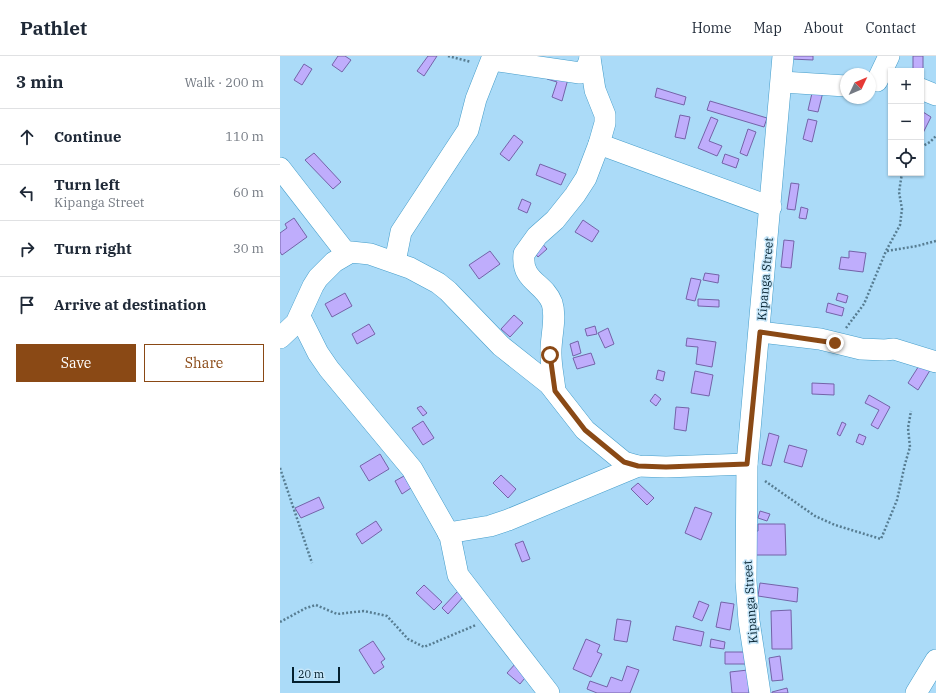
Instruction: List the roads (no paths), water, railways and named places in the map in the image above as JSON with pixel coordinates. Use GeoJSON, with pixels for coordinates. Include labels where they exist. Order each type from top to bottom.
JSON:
{"type":"FeatureCollection","features":[{"type":"Feature","properties":{"kind":"street","name":"Kipanga Street"},"geometry":{"type":"LineString","coordinates":[[760,693],[749,621],[746,581],[747,467],[782,82],[783,56]]}},
{"type":"Feature","properties":{"kind":"street"},"geometry":{"type":"LineString","coordinates":[[879,82],[889,56]]}},
{"type":"Feature","properties":{"kind":"street"},"geometry":{"type":"LineString","coordinates":[[395,262],[402,232],[468,130],[476,99],[492,60],[580,73],[584,70],[590,57]]}},
{"type":"Feature","properties":{"kind":"street"},"geometry":{"type":"LineString","coordinates":[[555,391],[550,355],[553,314],[552,303],[547,295],[526,273],[524,254],[537,236],[555,220],[575,195],[586,178],[599,144],[605,123],[605,115],[595,90],[590,57]]}},
{"type":"Feature","properties":{"kind":"street"},"geometry":{"type":"LineString","coordinates":[[782,82],[840,86]]}},
{"type":"Feature","properties":{"kind":"street"},"geometry":{"type":"LineString","coordinates":[[924,90],[936,95]]}},
{"type":"Feature","properties":{"kind":"street"},"geometry":{"type":"LineString","coordinates":[[599,144],[771,207]]}},
{"type":"Feature","properties":{"kind":"street"},"geometry":{"type":"LineString","coordinates":[[280,168],[346,254]]}},
{"type":"Feature","properties":{"kind":"street"},"geometry":{"type":"LineString","coordinates":[[280,338],[300,317],[318,278],[334,262],[346,254],[358,252],[395,262],[438,283],[448,291],[501,346],[538,374],[555,391],[585,430],[624,462],[638,466],[747,467]]}},
{"type":"Feature","properties":{"kind":"street"},"geometry":{"type":"LineString","coordinates":[[300,317],[318,353],[329,370],[412,469],[448,533],[458,575],[550,693]]}},
{"type":"Feature","properties":{"kind":"street"},"geometry":{"type":"LineString","coordinates":[[760,332],[835,343],[861,349],[885,350],[894,348],[936,362]]}},
{"type":"Feature","properties":{"kind":"street"},"geometry":{"type":"LineString","coordinates":[[448,533],[490,526],[508,520],[638,466]]}},
{"type":"Feature","properties":{"kind":"street"},"geometry":{"type":"LineString","coordinates":[[916,693],[936,660]]}}]}
